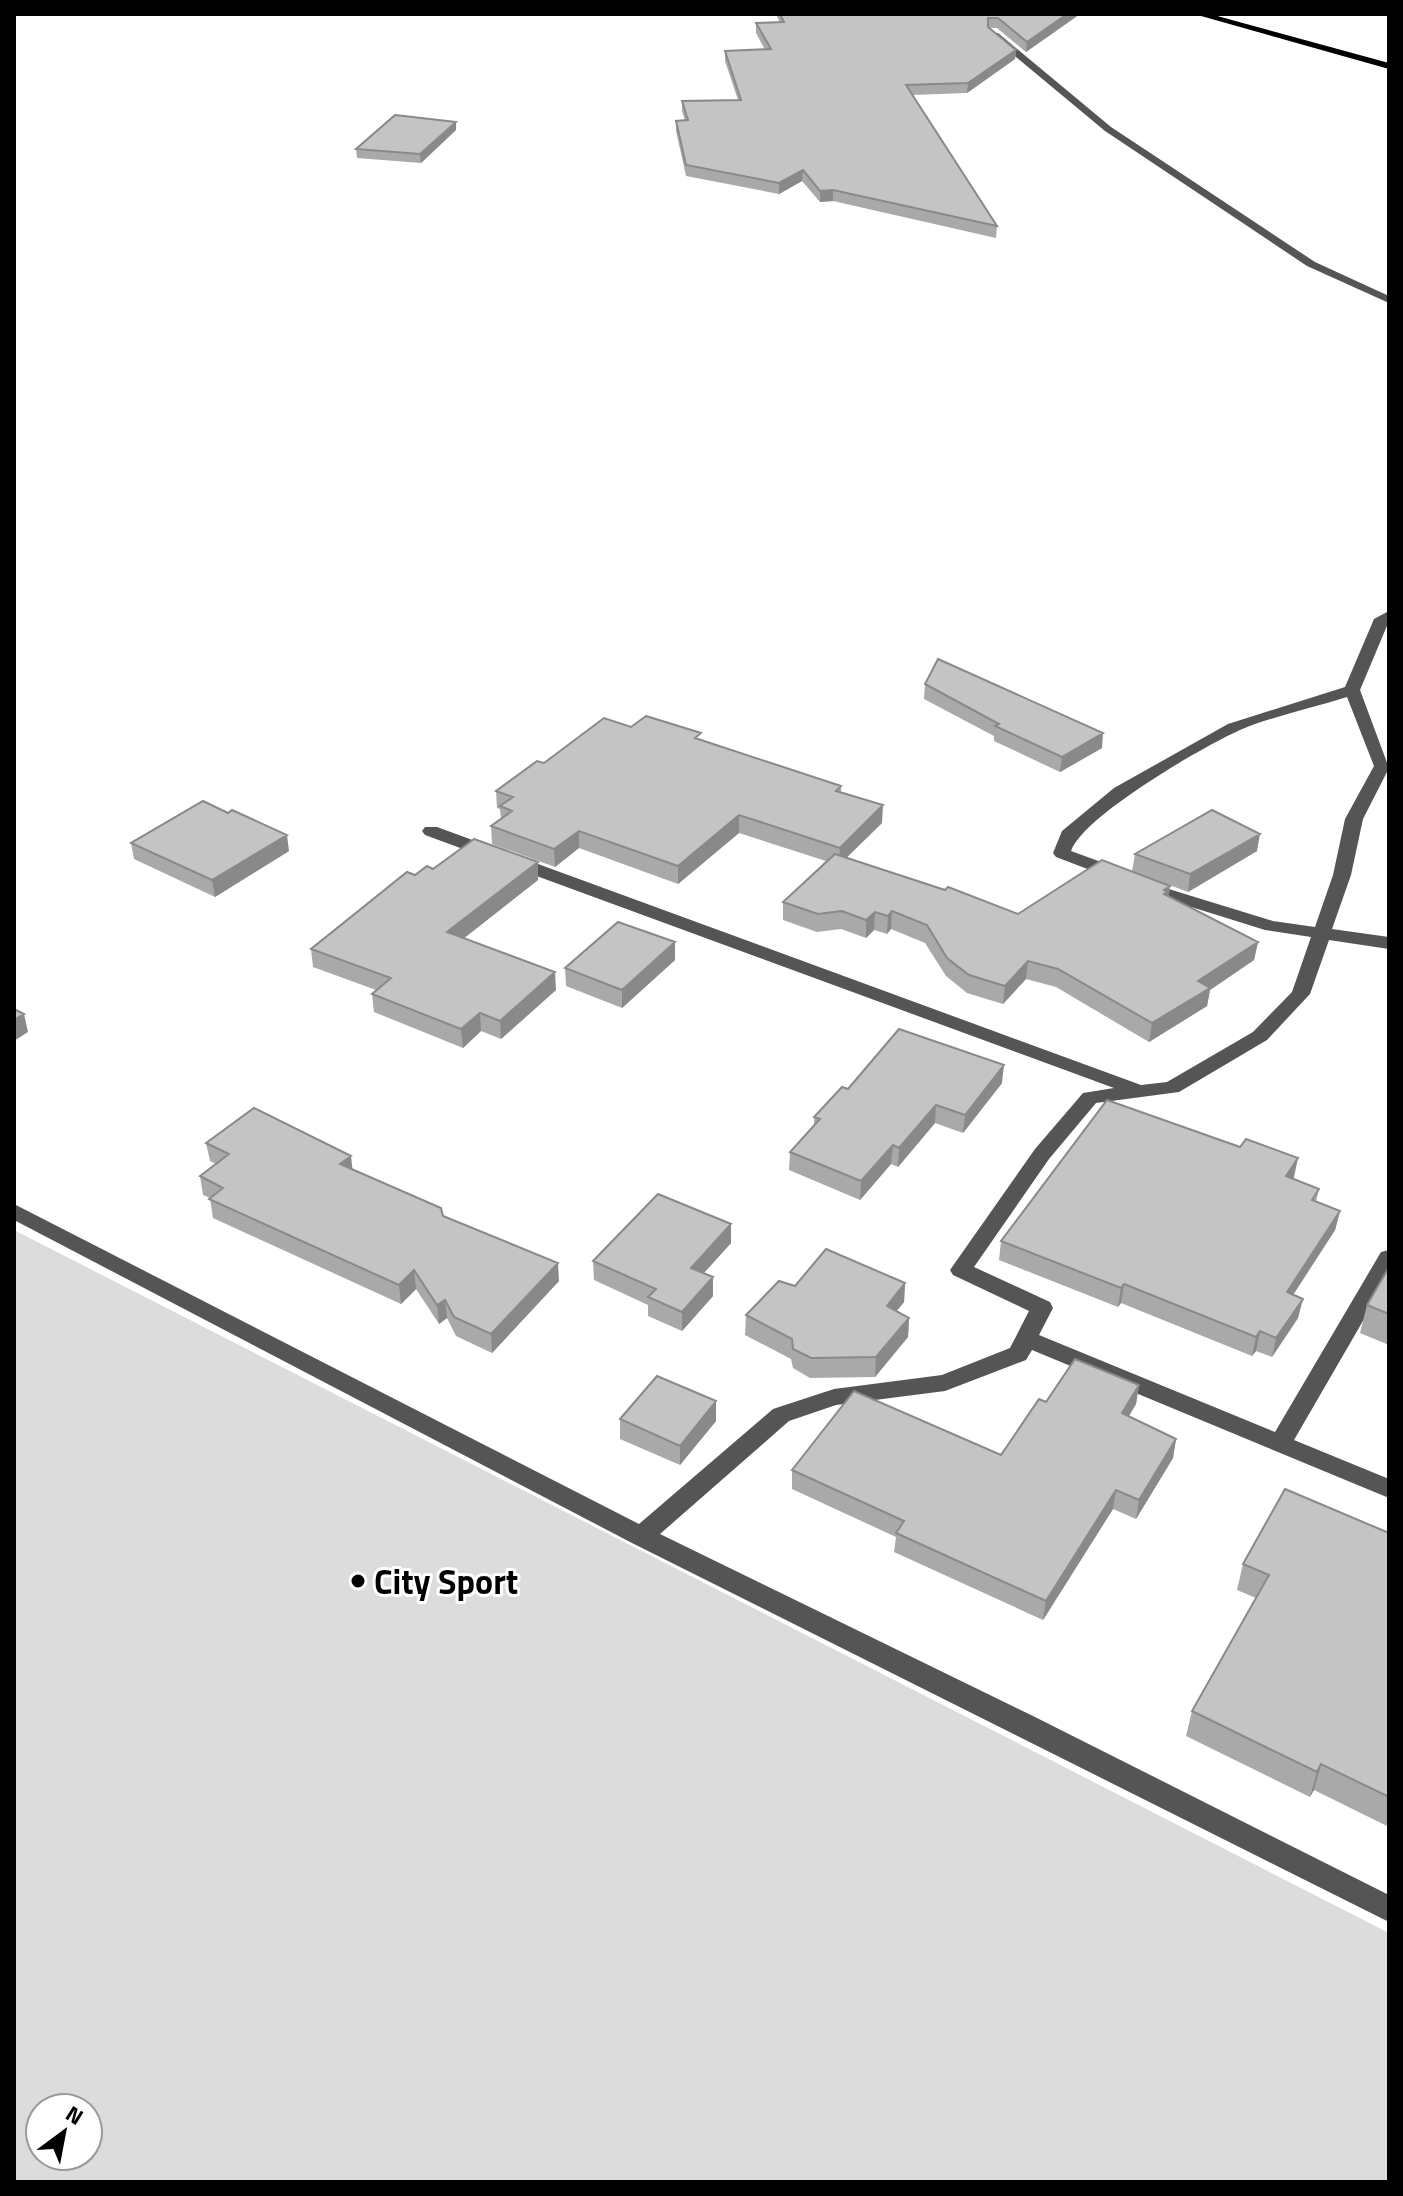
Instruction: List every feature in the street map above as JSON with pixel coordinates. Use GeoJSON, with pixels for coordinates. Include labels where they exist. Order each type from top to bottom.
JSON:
{"type":"FeatureCollection","features":[{"type":"Feature","properties":{"kind":"highway"},"geometry":{"type":"LineString","coordinates":[[1199,14],[1389,66]]}},
{"type":"Feature","properties":{"kind":"street"},"geometry":{"type":"LineString","coordinates":[[992,32],[1108,129],[1311,264],[1389,300]]}},
{"type":"Feature","properties":{"kind":"street"},"geometry":{"type":"LineString","coordinates":[[641,1536],[781,1415],[834,1397],[945,1383],[1018,1354],[1042,1308],[961,1270],[1042,1154],[1090,1097],[1172,1088],[1260,1036],[1301,994],[1342,875],[1354,819],[1386,767],[1352,690],[1381,619],[1389,615]]}},
{"type":"Feature","properties":{"kind":"street"},"geometry":{"type":"LineString","coordinates":[[1352,690],[1234,727],[1120,792],[1068,835],[1062,853],[1144,886],[1271,926],[1389,943]]}},
{"type":"Feature","properties":{"kind":"street"},"geometry":{"type":"LineString","coordinates":[[431,831],[1137,1090]]}},
{"type":"Feature","properties":{"kind":"street"},"geometry":{"type":"LineString","coordinates":[[14,1211],[641,1536],[1039,1731],[1389,1909]]}},
{"type":"Feature","properties":{"kind":"street"},"geometry":{"type":"LineString","coordinates":[[1281,1442],[1389,1257]]}},
{"type":"Feature","properties":{"kind":"street"},"geometry":{"type":"LineString","coordinates":[[1028,1339],[1389,1489]]}},
{"type":"Feature","properties":{"kind":"shaded area","name":"City Sport"},"geometry":{"type":"Polygon","coordinates":[[[14,1230],[1389,1933],[1389,2182],[14,2182],[14,1230]]]}},
{"type":"Feature","properties":{"kind":"building"},"geometry":{"type":"Polygon","coordinates":[[[780,14],[1067,14],[1027,42],[998,18],[988,18],[988,27],[1016,50],[968,83],[906,85],[997,226],[833,190],[820,191],[803,170],[779,183],[686,165],[676,121],[688,120],[682,101],[741,100],[725,51],[771,49],[756,23],[784,22],[780,14]]]}},
{"type":"Feature","properties":{"kind":"building"},"geometry":{"type":"Polygon","coordinates":[[[395,115],[456,122],[420,154],[356,149],[395,115]]]}},
{"type":"Feature","properties":{"kind":"building"},"geometry":{"type":"Polygon","coordinates":[[[938,659],[1103,733],[1062,757],[995,726],[999,724],[925,684],[938,659]]]}},
{"type":"Feature","properties":{"kind":"building"},"geometry":{"type":"Polygon","coordinates":[[[646,716],[701,733],[695,738],[841,786],[836,791],[883,805],[840,848],[739,815],[678,866],[579,831],[554,849],[491,826],[512,811],[500,806],[513,797],[496,791],[537,761],[544,763],[604,718],[631,727],[646,716]]]}},
{"type":"Feature","properties":{"kind":"building"},"geometry":{"type":"Polygon","coordinates":[[[203,801],[228,813],[232,810],[287,835],[212,880],[131,843],[203,801]]]}},
{"type":"Feature","properties":{"kind":"building"},"geometry":{"type":"Polygon","coordinates":[[[1212,810],[1260,834],[1190,874],[1135,854],[1212,810]]]}},
{"type":"Feature","properties":{"kind":"building"},"geometry":{"type":"Polygon","coordinates":[[[474,839],[538,862],[447,932],[555,972],[500,1021],[480,1013],[461,1029],[372,994],[391,978],[311,949],[407,872],[415,875],[427,866],[433,869],[474,839]]]}},
{"type":"Feature","properties":{"kind":"building"},"geometry":{"type":"Polygon","coordinates":[[[835,854],[945,890],[948,887],[1018,914],[1102,860],[1170,886],[1164,894],[1258,942],[1198,981],[1210,988],[1152,1023],[1058,969],[1028,961],[1005,986],[969,975],[947,958],[927,925],[892,911],[888,916],[875,912],[866,920],[842,911],[818,914],[783,902],[835,854]]]}},
{"type":"Feature","properties":{"kind":"building"},"geometry":{"type":"Polygon","coordinates":[[[618,922],[675,942],[622,990],[565,968],[618,922]]]}},
{"type":"Feature","properties":{"kind":"building"},"geometry":{"type":"Polygon","coordinates":[[[14,1009],[24,1014],[14,1020],[14,1009]]]}},
{"type":"Feature","properties":{"kind":"building"},"geometry":{"type":"Polygon","coordinates":[[[899,1029],[1004,1065],[965,1115],[936,1105],[899,1148],[893,1145],[861,1181],[790,1152],[820,1119],[814,1117],[842,1087],[848,1089],[899,1029]]]}},
{"type":"Feature","properties":{"kind":"building"},"geometry":{"type":"Polygon","coordinates":[[[1107,1100],[1240,1147],[1246,1139],[1298,1158],[1286,1176],[1319,1189],[1312,1200],[1340,1211],[1287,1292],[1303,1299],[1276,1338],[1260,1331],[1256,1337],[1124,1284],[1121,1288],[1001,1241],[1107,1100]]]}},
{"type":"Feature","properties":{"kind":"building"},"geometry":{"type":"Polygon","coordinates":[[[254,1108],[351,1156],[340,1164],[441,1208],[443,1216],[558,1263],[491,1334],[454,1317],[445,1300],[437,1305],[414,1270],[399,1285],[209,1199],[223,1188],[200,1176],[229,1154],[206,1143],[254,1108]]]}},
{"type":"Feature","properties":{"kind":"building"},"geometry":{"type":"Polygon","coordinates":[[[658,1194],[731,1224],[691,1268],[713,1277],[682,1312],[648,1297],[656,1289],[593,1261],[658,1194]]]}},
{"type":"Feature","properties":{"kind":"building"},"geometry":{"type":"Polygon","coordinates":[[[826,1249],[905,1283],[887,1306],[909,1318],[876,1357],[811,1358],[793,1349],[792,1339],[746,1315],[779,1281],[795,1286],[826,1249]]]}},
{"type":"Feature","properties":{"kind":"building"},"geometry":{"type":"Polygon","coordinates":[[[1389,1267],[1389,1314],[1367,1305],[1389,1267]]]}},
{"type":"Feature","properties":{"kind":"building"},"geometry":{"type":"Polygon","coordinates":[[[1075,1359],[1139,1385],[1122,1413],[1176,1439],[1139,1500],[1116,1490],[1046,1601],[896,1533],[904,1521],[792,1470],[854,1391],[1001,1455],[1039,1399],[1046,1402],[1075,1359]]]}},
{"type":"Feature","properties":{"kind":"building"},"geometry":{"type":"Polygon","coordinates":[[[657,1376],[716,1401],[680,1446],[620,1419],[657,1376]]]}},
{"type":"Feature","properties":{"kind":"building"},"geometry":{"type":"Polygon","coordinates":[[[1285,1489],[1389,1533],[1389,1797],[1321,1764],[1317,1772],[1192,1711],[1269,1575],[1243,1564],[1285,1489]]]}},
{"type":"Feature","properties":{"kind":"place","name":"City Sport"},"geometry":{"type":"Point","coordinates":[358,1581]}}]}
